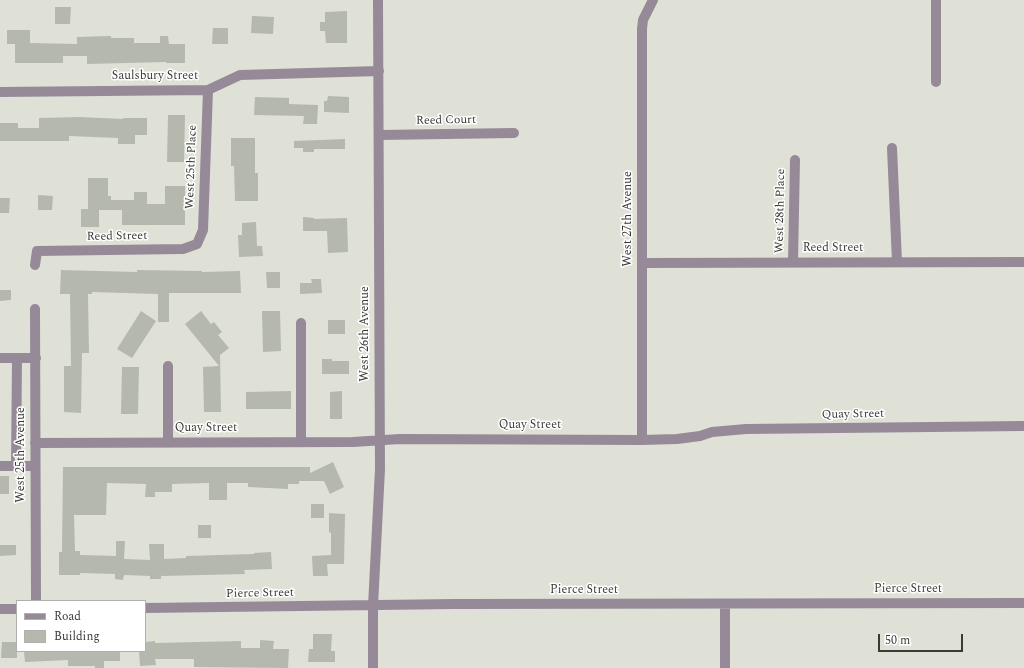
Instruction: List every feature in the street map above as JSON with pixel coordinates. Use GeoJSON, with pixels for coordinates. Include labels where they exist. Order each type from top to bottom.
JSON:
{"type":"FeatureCollection","features":[{"type":"Feature","properties":{"kind":"street","name":"West 26th Avenue"},"geometry":{"type":"LineString","coordinates":[[373,668],[373,606],[379,493],[380,440],[378,0]]}},
{"type":"Feature","properties":{"kind":"street","name":"West 27th Avenue"},"geometry":{"type":"LineString","coordinates":[[642,440],[642,29],[643,20],[653,0]]}},
{"type":"Feature","properties":{"kind":"street"},"geometry":{"type":"LineString","coordinates":[[936,0],[936,82]]}},
{"type":"Feature","properties":{"kind":"street","name":"Saulsbury Street"},"geometry":{"type":"LineString","coordinates":[[0,92],[208,90],[240,75],[379,71]]}},
{"type":"Feature","properties":{"kind":"street","name":"West 25th Place"},"geometry":{"type":"LineString","coordinates":[[196,244],[203,230],[208,90]]}},
{"type":"Feature","properties":{"kind":"street","name":"Reed Court"},"geometry":{"type":"LineString","coordinates":[[379,135],[514,133]]}},
{"type":"Feature","properties":{"kind":"street"},"geometry":{"type":"LineString","coordinates":[[892,148],[898,262]]}},
{"type":"Feature","properties":{"kind":"street","name":"West 28th Place"},"geometry":{"type":"LineString","coordinates":[[794,262],[795,160]]}},
{"type":"Feature","properties":{"kind":"street","name":"Reed Street"},"geometry":{"type":"LineString","coordinates":[[35,265],[37,251],[182,248],[196,244]]}},
{"type":"Feature","properties":{"kind":"street","name":"Reed Street"},"geometry":{"type":"LineString","coordinates":[[642,263],[1024,262]]}},
{"type":"Feature","properties":{"kind":"street","name":"West 25th Avenue"},"geometry":{"type":"LineString","coordinates":[[35,309],[36,600]]}},
{"type":"Feature","properties":{"kind":"street"},"geometry":{"type":"LineString","coordinates":[[301,323],[301,442]]}},
{"type":"Feature","properties":{"kind":"street"},"geometry":{"type":"LineString","coordinates":[[0,358],[36,358]]}},
{"type":"Feature","properties":{"kind":"street"},"geometry":{"type":"LineString","coordinates":[[16,466],[17,358]]}},
{"type":"Feature","properties":{"kind":"street"},"geometry":{"type":"LineString","coordinates":[[168,366],[168,443]]}},
{"type":"Feature","properties":{"kind":"street","name":"Quay Street"},"geometry":{"type":"LineString","coordinates":[[35,443],[353,442],[400,438],[642,440],[700,436],[719,431],[746,429],[1024,426]]}},
{"type":"Feature","properties":{"kind":"street"},"geometry":{"type":"LineString","coordinates":[[0,466],[35,466]]}},
{"type":"Feature","properties":{"kind":"street","name":"Pierce Street"},"geometry":{"type":"LineString","coordinates":[[146,608],[455,604],[1024,603]]}},
{"type":"Feature","properties":{"kind":"street"},"geometry":{"type":"LineString","coordinates":[[725,604],[725,668]]}},
{"type":"Feature","properties":{"kind":"street"},"geometry":{"type":"LineString","coordinates":[[0,609],[16,609]]}},
{"type":"Feature","properties":{"kind":"building"},"geometry":{"type":"Polygon","coordinates":[[[55,7],[71,7],[70,24],[55,24],[55,7]]]}},
{"type":"Feature","properties":{"kind":"building"},"geometry":{"type":"Polygon","coordinates":[[[347,11],[347,43],[326,43],[325,31],[320,31],[320,22],[325,22],[325,12],[347,11]]]}},
{"type":"Feature","properties":{"kind":"building"},"geometry":{"type":"Polygon","coordinates":[[[252,16],[274,17],[273,34],[251,33],[252,16]]]}},
{"type":"Feature","properties":{"kind":"building"},"geometry":{"type":"Polygon","coordinates":[[[213,28],[228,28],[228,44],[212,44],[213,28]]]}},
{"type":"Feature","properties":{"kind":"building"},"geometry":{"type":"Polygon","coordinates":[[[7,30],[30,30],[30,43],[77,44],[77,37],[111,36],[111,38],[134,38],[134,43],[160,43],[160,36],[168,36],[169,44],[185,44],[185,63],[87,64],[87,56],[63,56],[63,63],[15,63],[15,44],[7,44],[7,30]]]}},
{"type":"Feature","properties":{"kind":"building"},"geometry":{"type":"Polygon","coordinates":[[[328,96],[349,97],[349,113],[324,112],[324,101],[327,101],[328,96]]]}},
{"type":"Feature","properties":{"kind":"building"},"geometry":{"type":"Polygon","coordinates":[[[255,97],[289,98],[289,104],[318,105],[317,124],[303,124],[304,116],[254,115],[255,97]]]}},
{"type":"Feature","properties":{"kind":"building"},"geometry":{"type":"Polygon","coordinates":[[[168,115],[185,115],[184,162],[167,162],[168,115]]]}},
{"type":"Feature","properties":{"kind":"building"},"geometry":{"type":"Polygon","coordinates":[[[79,117],[123,119],[147,118],[147,135],[135,135],[135,144],[118,144],[118,138],[69,136],[69,141],[0,141],[0,123],[18,123],[18,128],[39,128],[39,118],[79,117]]]}},
{"type":"Feature","properties":{"kind":"building"},"geometry":{"type":"Polygon","coordinates":[[[231,138],[255,138],[255,173],[258,173],[258,201],[235,201],[234,166],[231,166],[231,138]]]}},
{"type":"Feature","properties":{"kind":"building"},"geometry":{"type":"Polygon","coordinates":[[[345,139],[345,149],[314,149],[314,152],[303,152],[303,148],[294,148],[294,141],[345,139]]]}},
{"type":"Feature","properties":{"kind":"building"},"geometry":{"type":"Polygon","coordinates":[[[88,178],[108,178],[108,196],[111,196],[111,200],[134,200],[134,192],[147,192],[147,204],[165,204],[165,186],[185,186],[185,225],[122,225],[122,210],[99,210],[99,227],[81,227],[81,209],[88,209],[88,178]]]}},
{"type":"Feature","properties":{"kind":"building"},"geometry":{"type":"Polygon","coordinates":[[[38,195],[53,196],[52,210],[38,210],[38,195]]]}},
{"type":"Feature","properties":{"kind":"building"},"geometry":{"type":"Polygon","coordinates":[[[0,198],[10,198],[9,213],[0,213],[0,198]]]}},
{"type":"Feature","properties":{"kind":"building"},"geometry":{"type":"Polygon","coordinates":[[[303,217],[314,219],[347,218],[348,252],[328,253],[327,231],[303,231],[303,217]]]}},
{"type":"Feature","properties":{"kind":"building"},"geometry":{"type":"Polygon","coordinates":[[[256,222],[257,246],[262,246],[263,256],[239,257],[238,235],[242,235],[242,223],[256,222]]]}},
{"type":"Feature","properties":{"kind":"building"},"geometry":{"type":"Polygon","coordinates":[[[61,270],[137,272],[137,270],[202,272],[240,271],[241,293],[169,293],[169,322],[158,322],[158,294],[92,292],[92,294],[88,294],[89,353],[82,353],[81,413],[64,412],[64,366],[71,366],[70,294],[60,294],[61,270]]]}},
{"type":"Feature","properties":{"kind":"building"},"geometry":{"type":"Polygon","coordinates":[[[266,272],[280,272],[280,288],[267,288],[266,272]]]}},
{"type":"Feature","properties":{"kind":"building"},"geometry":{"type":"Polygon","coordinates":[[[311,279],[321,279],[322,293],[300,294],[300,283],[312,283],[311,279]]]}},
{"type":"Feature","properties":{"kind":"building"},"geometry":{"type":"Polygon","coordinates":[[[0,290],[11,290],[11,300],[0,301],[0,290]]]}},
{"type":"Feature","properties":{"kind":"building"},"geometry":{"type":"Polygon","coordinates":[[[141,311],[156,321],[132,358],[117,349],[141,311]]]}},
{"type":"Feature","properties":{"kind":"building"},"geometry":{"type":"Polygon","coordinates":[[[201,311],[211,324],[214,322],[222,332],[218,335],[229,348],[220,355],[221,412],[204,412],[203,367],[219,366],[185,324],[201,311]]]}},
{"type":"Feature","properties":{"kind":"building"},"geometry":{"type":"Polygon","coordinates":[[[262,311],[280,311],[281,351],[263,352],[262,311]]]}},
{"type":"Feature","properties":{"kind":"building"},"geometry":{"type":"Polygon","coordinates":[[[328,320],[345,320],[345,334],[328,334],[328,320]]]}},
{"type":"Feature","properties":{"kind":"building"},"geometry":{"type":"Polygon","coordinates":[[[322,359],[332,359],[332,361],[349,361],[349,374],[322,374],[322,359]]]}},
{"type":"Feature","properties":{"kind":"building"},"geometry":{"type":"Polygon","coordinates":[[[122,367],[139,367],[138,414],[121,414],[122,367]]]}},
{"type":"Feature","properties":{"kind":"building"},"geometry":{"type":"Polygon","coordinates":[[[291,391],[291,409],[246,409],[246,392],[291,391]]]}},
{"type":"Feature","properties":{"kind":"building"},"geometry":{"type":"Polygon","coordinates":[[[342,391],[342,419],[330,419],[330,392],[342,391]]]}},
{"type":"Feature","properties":{"kind":"building"},"geometry":{"type":"Polygon","coordinates":[[[333,462],[344,487],[330,494],[324,481],[299,481],[299,484],[288,484],[288,489],[248,487],[248,483],[227,483],[227,500],[209,500],[209,483],[172,484],[172,492],[155,492],[155,497],[145,497],[146,484],[107,483],[106,515],[74,515],[75,551],[80,551],[80,555],[116,556],[116,541],[125,541],[124,559],[150,560],[149,544],[164,544],[164,559],[186,558],[186,556],[271,552],[272,569],[244,570],[245,574],[161,576],[161,579],[150,579],[150,576],[124,575],[123,580],[115,579],[115,574],[80,573],[80,575],[59,575],[59,552],[62,552],[63,467],[310,467],[310,473],[333,462]]]}},
{"type":"Feature","properties":{"kind":"building"},"geometry":{"type":"Polygon","coordinates":[[[0,476],[9,476],[9,494],[0,494],[0,476]]]}},
{"type":"Feature","properties":{"kind":"building"},"geometry":{"type":"Polygon","coordinates":[[[311,504],[324,504],[324,518],[311,518],[311,504]]]}},
{"type":"Feature","properties":{"kind":"building"},"geometry":{"type":"Polygon","coordinates":[[[329,513],[345,514],[344,564],[327,564],[328,576],[313,576],[312,556],[331,555],[329,513]]]}},
{"type":"Feature","properties":{"kind":"building"},"geometry":{"type":"Polygon","coordinates":[[[198,525],[211,525],[211,538],[198,538],[198,525]]]}},
{"type":"Feature","properties":{"kind":"building"},"geometry":{"type":"Polygon","coordinates":[[[0,545],[16,545],[16,555],[0,556],[0,545]]]}},
{"type":"Feature","properties":{"kind":"building"},"geometry":{"type":"Polygon","coordinates":[[[313,634],[332,634],[331,651],[335,651],[335,662],[308,662],[309,649],[313,649],[313,634]]]}},
{"type":"Feature","properties":{"kind":"building"},"geometry":{"type":"Polygon","coordinates":[[[260,640],[274,641],[273,649],[289,649],[288,668],[194,667],[194,659],[155,659],[156,665],[140,666],[139,652],[146,652],[146,642],[241,641],[241,648],[260,648],[260,640]]]}},
{"type":"Feature","properties":{"kind":"building"},"geometry":{"type":"Polygon","coordinates":[[[2,642],[16,642],[17,658],[1,658],[2,642]]]}},
{"type":"Feature","properties":{"kind":"building"},"geometry":{"type":"Polygon","coordinates":[[[24,652],[120,652],[120,661],[104,661],[104,668],[95,668],[95,666],[68,666],[68,660],[25,662],[24,652]]]}}]}
